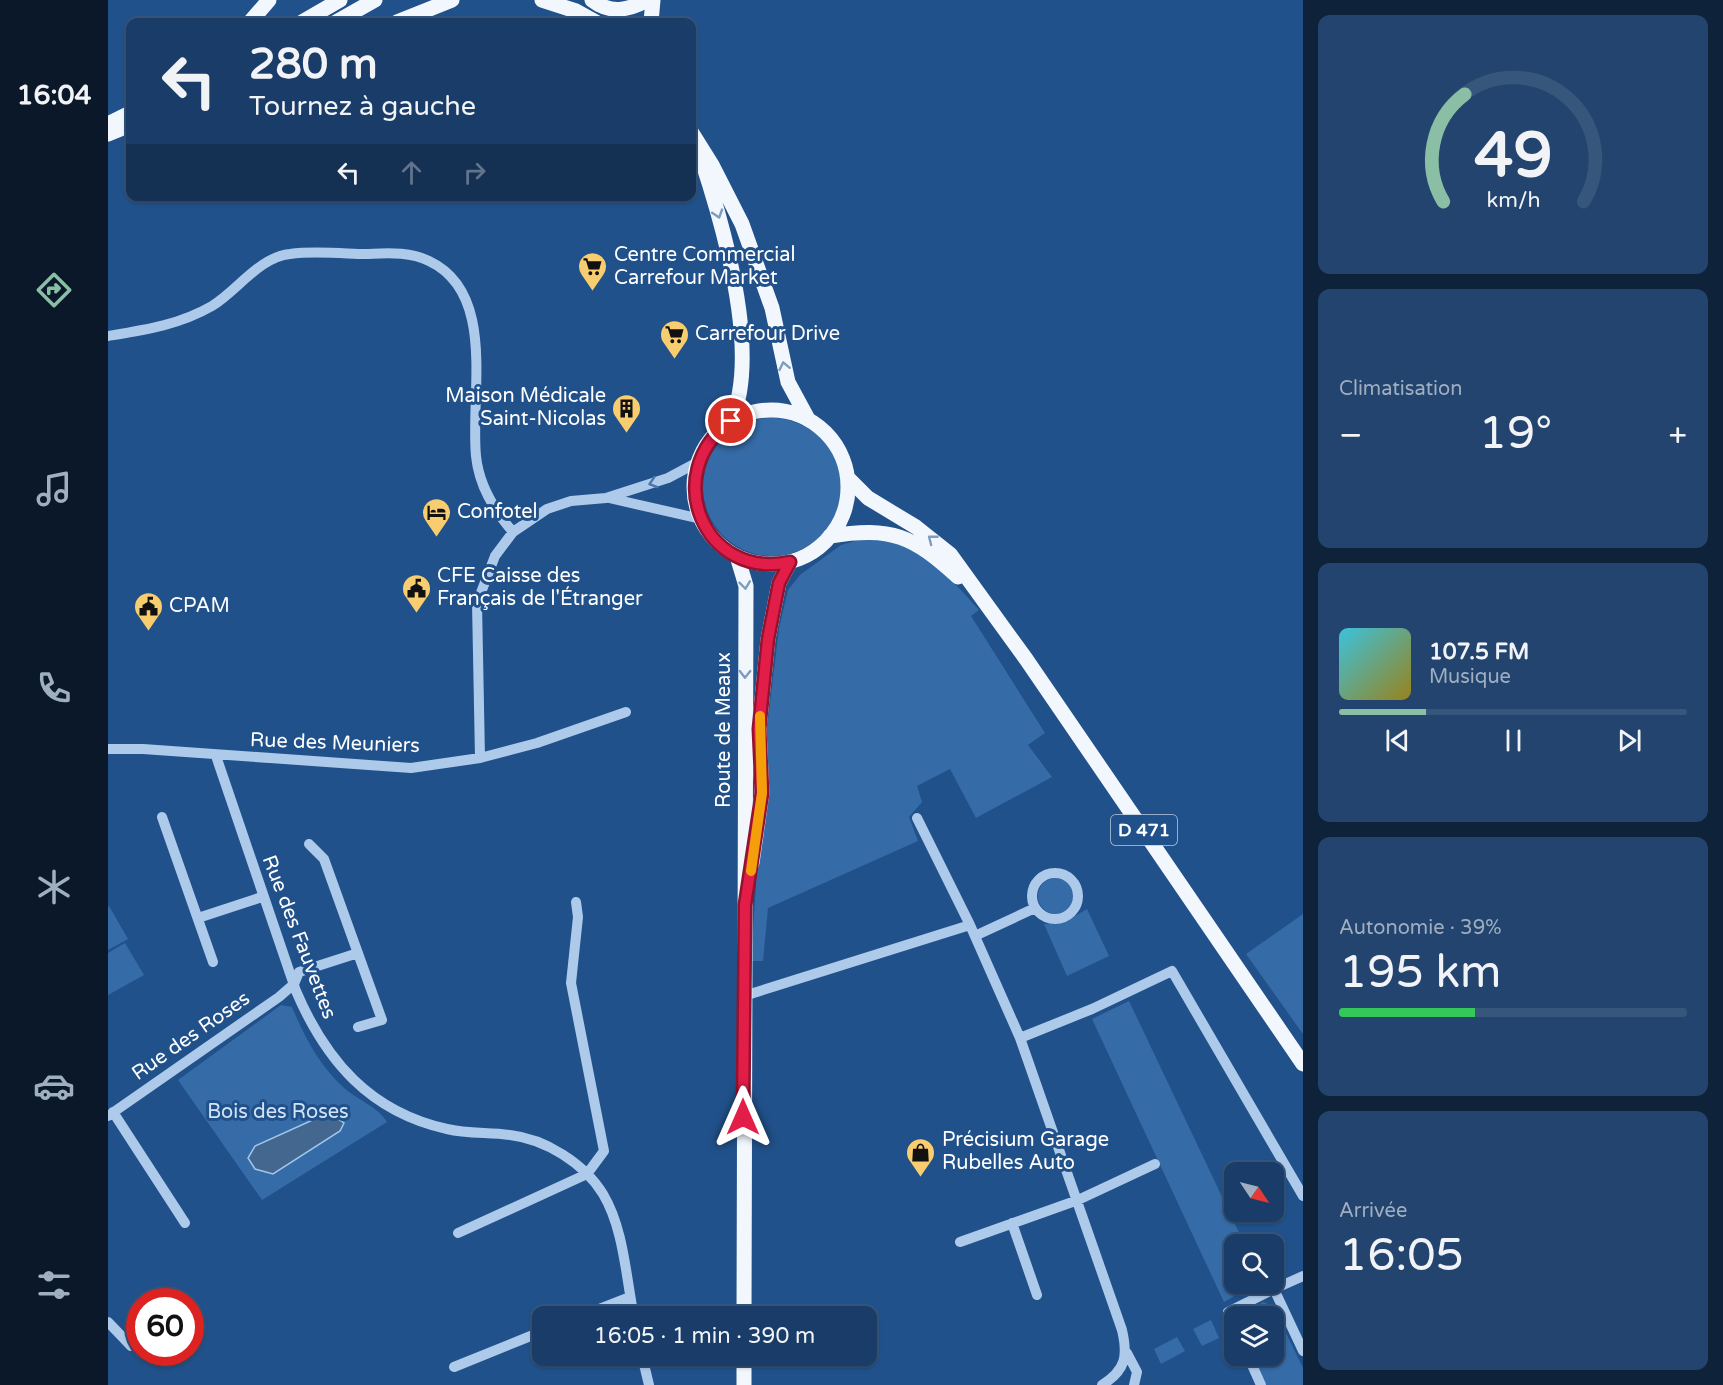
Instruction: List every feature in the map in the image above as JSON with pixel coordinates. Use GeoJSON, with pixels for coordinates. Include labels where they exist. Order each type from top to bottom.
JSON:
{"type":"FeatureCollection","features":[{"type":"Feature","properties":{"kind":"main road"},"geometry":{"type":"LineString","coordinates":[[253,18],[269,0]]}},
{"type":"Feature","properties":{"kind":"main road"},"geometry":{"type":"LineString","coordinates":[[309,18],[340,0]]}},
{"type":"Feature","properties":{"kind":"main road"},"geometry":{"type":"LineString","coordinates":[[343,18],[375,0]]}},
{"type":"Feature","properties":{"kind":"main road"},"geometry":{"type":"LineString","coordinates":[[408,18],[455,0]]}},
{"type":"Feature","properties":{"kind":"main road"},"geometry":{"type":"LineString","coordinates":[[542,0],[576,11],[589,18]]}},
{"type":"Feature","properties":{"kind":"main road"},"geometry":{"type":"LineString","coordinates":[[592,0],[624,18]]}},
{"type":"Feature","properties":{"kind":"main road"},"geometry":{"type":"LineString","coordinates":[[610,9],[635,7],[647,0]]}},
{"type":"Feature","properties":{"kind":"main road"},"geometry":{"type":"LineString","coordinates":[[651,18],[653,0]]}},
{"type":"Feature","properties":{"kind":"main road"},"geometry":{"type":"LineString","coordinates":[[109,127],[126,115]]}},
{"type":"Feature","properties":{"kind":"main road"},"geometry":{"type":"LineString","coordinates":[[109,127],[126,125]]}},
{"type":"Feature","properties":{"kind":"main road"},"geometry":{"type":"LineString","coordinates":[[696,141],[712,165],[742,225],[772,308],[788,382],[808,419]]}},
{"type":"Feature","properties":{"kind":"main road"},"geometry":{"type":"LineString","coordinates":[[696,145],[722,225],[735,290],[740,380],[737,407],[731,421]]}},
{"type":"Feature","properties":{"kind":"main road"},"geometry":{"type":"LineString","coordinates":[[769,409],[787,411],[808,419],[821,427],[834,442],[844,460],[848,478],[844,512],[830,536],[814,550],[790,562],[764,563],[736,556],[713,537],[701,519],[694,493],[698,462],[713,436],[731,421],[746,414],[769,409]]}},
{"type":"Feature","properties":{"kind":"main road","name":"D 471"},"geometry":{"type":"LineString","coordinates":[[848,478],[874,503],[950,554],[1162,855],[1303,1064]]}},
{"type":"Feature","properties":{"kind":"main road","name":"D 471"},"geometry":{"type":"LineString","coordinates":[[830,536],[877,531],[908,540],[939,560],[982,600]]}},
{"type":"Feature","properties":{"kind":"main road","name":"Route de Meaux"},"geometry":{"type":"LineString","coordinates":[[736,556],[746,586],[744,1306]]}},
{"type":"Feature","properties":{"kind":"main road","name":"Route de Meaux"},"geometry":{"type":"LineString","coordinates":[[745,905],[762,793],[759,729],[768,639],[779,583],[790,562]]}},
{"type":"Feature","properties":{"kind":"main road"},"geometry":{"type":"LineString","coordinates":[[744,1366],[744,1385]]}},
{"type":"Feature","properties":{"kind":"street"},"geometry":{"type":"LineString","coordinates":[[108,336],[158,328],[188,318],[230,294],[269,261],[288,254],[400,253],[428,261],[452,275],[468,300],[474,322],[476,436],[479,471],[488,498],[513,532]]}},
{"type":"Feature","properties":{"kind":"street"},"geometry":{"type":"LineString","coordinates":[[480,758],[477,603],[495,556],[513,532],[547,509],[571,501],[606,498],[668,478],[698,462]]}},
{"type":"Feature","properties":{"kind":"street"},"geometry":{"type":"LineString","coordinates":[[606,498],[701,519]]}},
{"type":"Feature","properties":{"kind":"street","name":"Rue des Meuniers"},"geometry":{"type":"LineString","coordinates":[[108,749],[143,749],[216,756],[411,768],[480,758],[537,743],[626,712]]}},
{"type":"Feature","properties":{"kind":"street","name":"Rue des Fauvettes"},"geometry":{"type":"LineString","coordinates":[[216,756],[262,897],[294,984],[321,1042],[344,1071],[374,1097],[405,1115],[449,1130],[530,1138],[561,1154],[587,1174],[603,1195],[615,1225],[632,1306]]}},
{"type":"Feature","properties":{"kind":"street"},"geometry":{"type":"LineString","coordinates":[[162,817],[213,962]]}},
{"type":"Feature","properties":{"kind":"street"},"geometry":{"type":"LineString","coordinates":[[917,818],[977,935],[1020,1038],[1078,1200],[1127,1353],[1137,1372],[1134,1385]]}},
{"type":"Feature","properties":{"kind":"street"},"geometry":{"type":"LineString","coordinates":[[309,844],[324,859],[382,1020],[358,1027]]}},
{"type":"Feature","properties":{"kind":"street"},"geometry":{"type":"LineString","coordinates":[[1054,872],[1068,876],[1074,881],[1078,902],[1070,914],[1052,919],[1042,915],[1035,908],[1032,892],[1040,878],[1054,872]]}},
{"type":"Feature","properties":{"kind":"street"},"geometry":{"type":"LineString","coordinates":[[198,918],[262,897]]}},
{"type":"Feature","properties":{"kind":"street"},"geometry":{"type":"LineString","coordinates":[[458,1233],[587,1174],[604,1151],[571,982],[578,917],[576,902]]}},
{"type":"Feature","properties":{"kind":"street"},"geometry":{"type":"LineString","coordinates":[[977,935],[1035,908]]}},
{"type":"Feature","properties":{"kind":"street"},"geometry":{"type":"LineString","coordinates":[[744,996],[970,925]]}},
{"type":"Feature","properties":{"kind":"street","name":"Rue des Roses"},"geometry":{"type":"LineString","coordinates":[[111,1114],[294,984],[299,972],[358,952]]}},
{"type":"Feature","properties":{"kind":"street"},"geometry":{"type":"LineString","coordinates":[[1020,1038],[1092,1009],[1172,971],[1303,1196]]}},
{"type":"Feature","properties":{"kind":"street"},"geometry":{"type":"LineString","coordinates":[[111,1114],[185,1223]]}},
{"type":"Feature","properties":{"kind":"street"},"geometry":{"type":"LineString","coordinates":[[960,1242],[1078,1200],[1155,1164]]}},
{"type":"Feature","properties":{"kind":"street"},"geometry":{"type":"LineString","coordinates":[[1012,1223],[1037,1295]]}},
{"type":"Feature","properties":{"kind":"street"},"geometry":{"type":"LineString","coordinates":[[1284,1285],[1303,1276]]}},
{"type":"Feature","properties":{"kind":"street"},"geometry":{"type":"LineString","coordinates":[[1239,1306],[1264,1294]]}},
{"type":"Feature","properties":{"kind":"street"},"geometry":{"type":"LineString","coordinates":[[1276,1294],[1303,1351]]}},
{"type":"Feature","properties":{"kind":"street"},"geometry":{"type":"LineString","coordinates":[[607,1306],[630,1297]]}},
{"type":"Feature","properties":{"kind":"street"},"geometry":{"type":"LineString","coordinates":[[108,1322],[126,1341]]}},
{"type":"Feature","properties":{"kind":"street"},"geometry":{"type":"LineString","coordinates":[[454,1367],[532,1335]]}},
{"type":"Feature","properties":{"kind":"street"},"geometry":{"type":"LineString","coordinates":[[1105,1384],[1121,1368],[1127,1353]]}},
{"type":"Feature","properties":{"kind":"street"},"geometry":{"type":"LineString","coordinates":[[644,1366],[649,1385]]}},
{"type":"Feature","properties":{"kind":"street"},"geometry":{"type":"LineString","coordinates":[[1252,1366],[1261,1385]]}},
{"type":"Feature","properties":{"kind":"green space"},"geometry":{"type":"Polygon","coordinates":[[[772,418],[798,424],[821,438],[835,461],[841,487],[835,513],[821,536],[798,550],[772,556],[746,550],[723,536],[709,513],[703,487],[709,461],[723,438],[746,424],[772,418]]]}},
{"type":"Feature","properties":{"kind":"green space"},"geometry":{"type":"Polygon","coordinates":[[[865,538],[893,543],[921,555],[942,571],[979,610],[971,616],[1045,733],[1028,745],[1052,777],[976,818],[950,769],[917,786],[922,802],[909,817],[918,841],[768,908],[763,961],[751,961],[757,869],[762,845],[767,728],[779,628],[788,590],[800,575],[841,545],[865,538]]]}},
{"type":"Feature","properties":{"kind":"green space"},"geometry":{"type":"Polygon","coordinates":[[[1056,878],[1069,883],[1074,896],[1069,909],[1056,914],[1043,909],[1038,896],[1043,883],[1056,878]]]}},
{"type":"Feature","properties":{"kind":"green space"},"geometry":{"type":"Polygon","coordinates":[[[108,907],[128,939],[108,950],[108,907]]]}},
{"type":"Feature","properties":{"kind":"green space"},"geometry":{"type":"Polygon","coordinates":[[[1087,909],[1109,956],[1067,976],[1044,924],[1063,923],[1087,909]]]}},
{"type":"Feature","properties":{"kind":"green space"},"geometry":{"type":"Polygon","coordinates":[[[1303,914],[1303,1034],[1246,954],[1303,914]]]}},
{"type":"Feature","properties":{"kind":"green space"},"geometry":{"type":"Polygon","coordinates":[[[125,943],[144,975],[108,995],[108,953],[125,943]]]}},
{"type":"Feature","properties":{"kind":"green space"},"geometry":{"type":"Polygon","coordinates":[[[1129,1001],[1224,1201],[1224,1222],[1234,1222],[1240,1234],[1224,1234],[1224,1294],[1238,1294],[1224,1302],[1092,1019],[1129,1001]]]}},
{"type":"Feature","properties":{"kind":"green space","name":"Bois des Roses"},"geometry":{"type":"Polygon","coordinates":[[[281,1005],[292,1007],[302,1030],[335,1079],[378,1112],[387,1122],[262,1200],[178,1080],[281,1005]]]}},
{"type":"Feature","properties":{"kind":"green space"},"geometry":{"type":"Polygon","coordinates":[[[1263,1302],[1273,1306],[1256,1306],[1263,1302]]]}},
{"type":"Feature","properties":{"kind":"green space"},"geometry":{"type":"Polygon","coordinates":[[[1211,1320],[1219,1338],[1202,1346],[1193,1329],[1211,1320]]]}},
{"type":"Feature","properties":{"kind":"green space"},"geometry":{"type":"Polygon","coordinates":[[[1284,1329],[1303,1368],[1303,1385],[1266,1385],[1257,1366],[1284,1366],[1284,1329]]]}},
{"type":"Feature","properties":{"kind":"green space"},"geometry":{"type":"Polygon","coordinates":[[[1177,1337],[1185,1351],[1161,1364],[1154,1349],[1177,1337]]]}},
{"type":"Feature","properties":{"kind":"shaded area"},"geometry":{"type":"Polygon","coordinates":[[[332,1115],[344,1123],[340,1131],[273,1174],[255,1169],[248,1158],[255,1146],[317,1118],[332,1115]]]}},
{"type":"Feature","properties":{"kind":"slow traffic"},"geometry":{"type":"LineString","coordinates":[[751,871],[762,793],[760,716]]}},
{"type":"Feature","properties":{"kind":"place","name":"Centre Commercial Carrefour Market"},"geometry":{"type":"Point","coordinates":[593,292]}},
{"type":"Feature","properties":{"kind":"place","name":"Carrefour Drive"},"geometry":{"type":"Point","coordinates":[674,360]}},
{"type":"Feature","properties":{"kind":"place","name":"Maison Médicale Saint-Nicolas"},"geometry":{"type":"Point","coordinates":[627,434]}},
{"type":"Feature","properties":{"kind":"place","name":"Confotel"},"geometry":{"type":"Point","coordinates":[436,538]}},
{"type":"Feature","properties":{"kind":"place","name":"CFE Caisse des Français de l'Étranger"},"geometry":{"type":"Point","coordinates":[416,614]}},
{"type":"Feature","properties":{"kind":"place","name":"CPAM"},"geometry":{"type":"Point","coordinates":[148,632]}},
{"type":"Feature","properties":{"kind":"place","name":"Précisium Garage Rubelles Auto"},"geometry":{"type":"Point","coordinates":[921,1178]}},
{"type":"Feature","properties":{"kind":"route"},"geometry":{"type":"LineString","coordinates":[[731,421],[713,436],[698,462],[694,493],[701,519],[720,545],[736,556],[754,562],[790,562],[779,583],[768,639],[759,729],[762,793],[745,905],[743,1117]]}}]}
